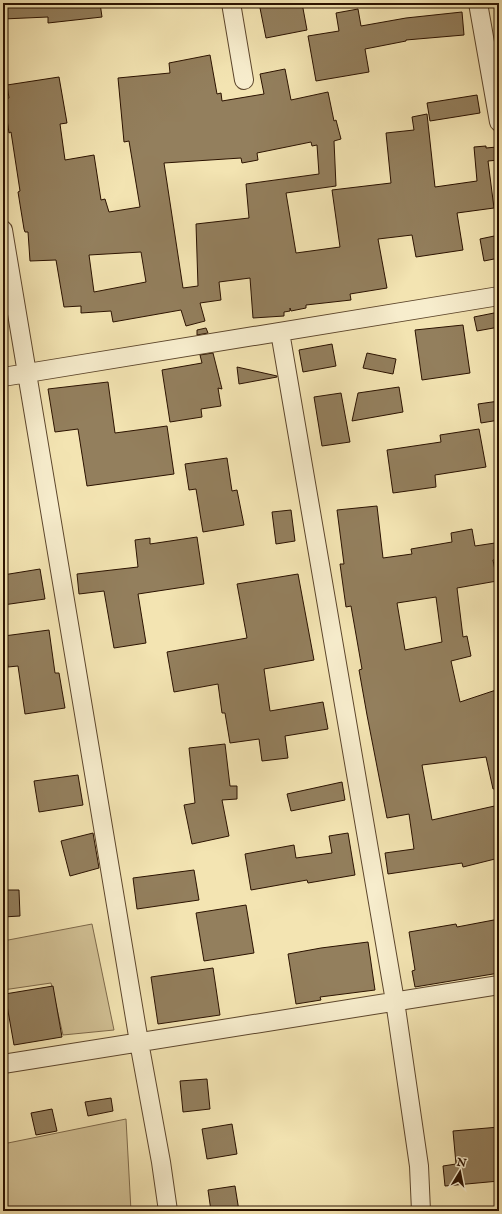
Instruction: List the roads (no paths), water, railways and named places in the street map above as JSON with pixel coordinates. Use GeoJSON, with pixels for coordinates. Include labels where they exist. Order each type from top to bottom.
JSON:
{"type":"FeatureCollection","features":[{"type":"Feature","properties":{"kind":"street"},"geometry":{"type":"LineString","coordinates":[[231,3],[244,80]]}},
{"type":"Feature","properties":{"kind":"street"},"geometry":{"type":"LineString","coordinates":[[478,3],[499,122]]}},
{"type":"Feature","properties":{"kind":"street"},"geometry":{"type":"LineString","coordinates":[[3,230],[139,1042],[161,1162],[168,1211]]}},
{"type":"Feature","properties":{"kind":"street"},"geometry":{"type":"LineString","coordinates":[[3,377],[499,296]]}},
{"type":"Feature","properties":{"kind":"street"},"geometry":{"type":"LineString","coordinates":[[280,332],[394,1001],[419,1166],[421,1211]]}},
{"type":"Feature","properties":{"kind":"street"},"geometry":{"type":"LineString","coordinates":[[3,1064],[499,985]]}}]}
